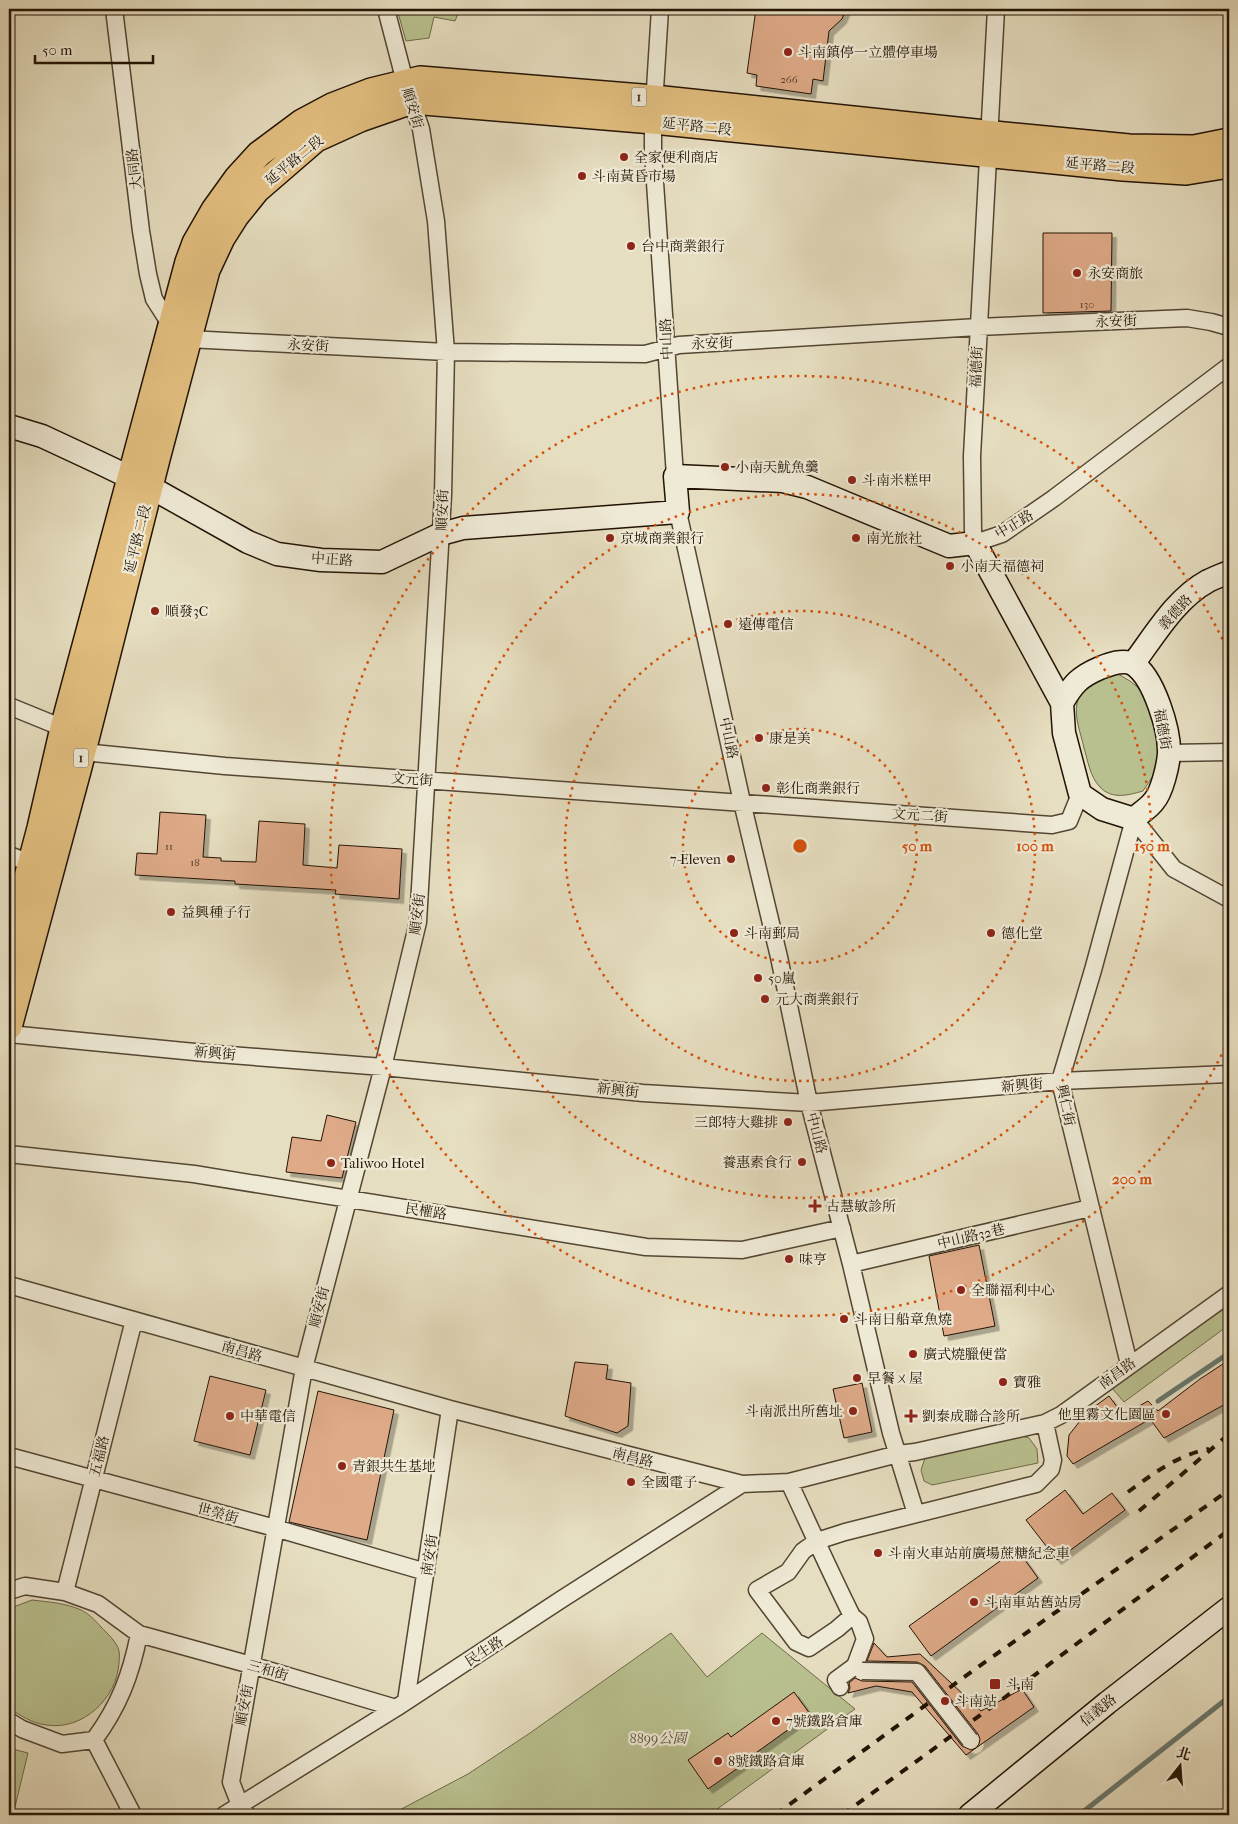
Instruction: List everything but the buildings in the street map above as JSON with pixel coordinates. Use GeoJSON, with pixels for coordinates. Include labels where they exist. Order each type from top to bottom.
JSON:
{"type":"FeatureCollection","features":[{"type":"Feature","properties":{"kind":"main road","name":"延平路二段"},"geometry":{"type":"LineString","coordinates":[[9,1027],[83,752],[140,482],[179,331],[222,238],[236,216],[257,190],[316,139],[360,119],[409,92],[654,110],[988,144],[1123,168],[1186,172],[1229,165]]}},
{"type":"Feature","properties":{"kind":"main road","name":"延平路二段"},"geometry":{"type":"LineString","coordinates":[[988,144],[1194,148],[1229,140]]}},
{"type":"Feature","properties":{"kind":"main road","name":"中正路"},"geometry":{"type":"LineString","coordinates":[[9,426],[42,436],[140,482],[248,542],[277,554],[321,560],[382,562],[441,534],[463,528],[678,512]]}},
{"type":"Feature","properties":{"kind":"main road","name":"中正路"},"geometry":{"type":"LineString","coordinates":[[675,476],[783,481],[807,487],[949,546],[975,543]]}},
{"type":"Feature","properties":{"kind":"main road","name":"中山路"},"geometry":{"type":"LineString","coordinates":[[675,476],[678,512]]}},
{"type":"Feature","properties":{"kind":"main road","name":"延平路二段"},"geometry":{"type":"LineString","coordinates":[[9,946],[20,859],[140,482]]}},
{"type":"Feature","properties":{"kind":"main road","name":"福德街"},"geometry":{"type":"LineString","coordinates":[[975,543],[1062,703],[1064,734],[1080,794]]}},
{"type":"Feature","properties":{"kind":"main road","name":"義德路"},"geometry":{"type":"LineString","coordinates":[[1133,664],[1173,611],[1189,594],[1208,581],[1229,572]]}},
{"type":"Feature","properties":{"kind":"main road"},"geometry":{"type":"LineString","coordinates":[[1062,703],[1071,686],[1083,675],[1109,664],[1122,662],[1133,664]]}},
{"type":"Feature","properties":{"kind":"main road","name":"福德街"},"geometry":{"type":"LineString","coordinates":[[1133,664],[1146,678],[1162,709],[1169,753],[1162,784],[1155,801],[1134,818]]}},
{"type":"Feature","properties":{"kind":"main road"},"geometry":{"type":"LineString","coordinates":[[1080,794],[1102,809],[1134,818]]}},
{"type":"Feature","properties":{"kind":"main road","name":"信義路"},"geometry":{"type":"LineString","coordinates":[[970,1815],[1107,1703],[1229,1608]]}},
{"type":"Feature","properties":{"kind":"street","name":"大同路"},"geometry":{"type":"LineString","coordinates":[[114,9],[148,274],[154,300],[179,331]]}},
{"type":"Feature","properties":{"kind":"street","name":"順安街"},"geometry":{"type":"LineString","coordinates":[[243,1810],[231,1782],[250,1665],[304,1368],[347,1198],[383,1067],[418,922],[441,534],[446,352],[436,222],[420,129],[386,9]]}},
{"type":"Feature","properties":{"kind":"street","name":"中山路"},"geometry":{"type":"LineString","coordinates":[[660,9],[653,153],[675,476]]}},
{"type":"Feature","properties":{"kind":"street","name":"福德街"},"geometry":{"type":"LineString","coordinates":[[975,543],[973,531],[972,456],[996,9]]}},
{"type":"Feature","properties":{"kind":"street","name":"永安街"},"geometry":{"type":"LineString","coordinates":[[179,331],[446,352],[645,354],[679,345],[978,327],[1187,318],[1229,327]]}},
{"type":"Feature","properties":{"kind":"street","name":"中正路"},"geometry":{"type":"LineString","coordinates":[[975,543],[1002,534],[1010,529],[1229,366]]}},
{"type":"Feature","properties":{"kind":"street","name":"中山路"},"geometry":{"type":"LineString","coordinates":[[678,512],[742,802],[779,957],[809,1103],[851,1264],[891,1433],[916,1514]]}},
{"type":"Feature","properties":{"kind":"street"},"geometry":{"type":"LineString","coordinates":[[9,706],[63,728],[83,752]]}},
{"type":"Feature","properties":{"kind":"street","name":"文元街"},"geometry":{"type":"LineString","coordinates":[[83,752],[225,766],[742,802]]}},
{"type":"Feature","properties":{"kind":"street"},"geometry":{"type":"LineString","coordinates":[[1169,753],[1229,752]]}},
{"type":"Feature","properties":{"kind":"street","name":"文元二街"},"geometry":{"type":"LineString","coordinates":[[742,802],[1052,824],[1069,821],[1080,794]]}},
{"type":"Feature","properties":{"kind":"street"},"geometry":{"type":"LineString","coordinates":[[1134,818],[1174,869],[1229,899]]}},
{"type":"Feature","properties":{"kind":"street","name":"興仁街"},"geometry":{"type":"LineString","coordinates":[[1129,1364],[1060,1081],[1094,970],[1134,818]]}},
{"type":"Feature","properties":{"kind":"street"},"geometry":{"type":"LineString","coordinates":[[20,859],[45,894]]}},
{"type":"Feature","properties":{"kind":"street","name":"新興街"},"geometry":{"type":"LineString","coordinates":[[9,1034],[205,1053],[383,1067],[644,1093],[809,1103],[1060,1081],[1229,1074]]}},
{"type":"Feature","properties":{"kind":"street","name":"民權路"},"geometry":{"type":"LineString","coordinates":[[9,1154],[194,1174],[646,1247],[742,1250],[842,1228]]}},
{"type":"Feature","properties":{"kind":"street","name":"中山路32巷"},"geometry":{"type":"LineString","coordinates":[[851,1264],[1090,1208]]}},
{"type":"Feature","properties":{"kind":"street","name":"南昌路"},"geometry":{"type":"LineString","coordinates":[[9,1285],[450,1409],[742,1484],[789,1482],[898,1454],[1046,1423],[1061,1415],[1129,1364],[1229,1294]]}},
{"type":"Feature","properties":{"kind":"street","name":"五福路"},"geometry":{"type":"LineString","coordinates":[[65,1592],[134,1320]]}},
{"type":"Feature","properties":{"kind":"street","name":"南安街"},"geometry":{"type":"LineString","coordinates":[[401,1704],[426,1572],[450,1409]]}},
{"type":"Feature","properties":{"kind":"street"},"geometry":{"type":"LineString","coordinates":[[852,1616],[809,1648],[796,1642],[757,1590],[788,1572],[803,1551],[817,1541],[845,1532],[1036,1484],[1051,1469],[1053,1460],[1046,1423]]}},
{"type":"Feature","properties":{"kind":"street","name":"世榮街"},"geometry":{"type":"LineString","coordinates":[[9,1456],[276,1528],[426,1572]]}},
{"type":"Feature","properties":{"kind":"street"},"geometry":{"type":"LineString","coordinates":[[789,1482],[817,1541],[825,1563],[852,1616],[859,1622],[865,1638],[855,1666],[836,1680],[840,1687]]}},
{"type":"Feature","properties":{"kind":"street","name":"民生路"},"geometry":{"type":"LineString","coordinates":[[224,1815],[243,1810],[401,1704],[742,1484]]}},
{"type":"Feature","properties":{"kind":"street"},"geometry":{"type":"LineString","coordinates":[[9,1591],[25,1586],[65,1592],[98,1604],[139,1634],[134,1661],[127,1681],[110,1719],[94,1740],[62,1744],[22,1729],[9,1721]]}},
{"type":"Feature","properties":{"kind":"street","name":"三和街"},"geometry":{"type":"LineString","coordinates":[[139,1634],[401,1704]]}},
{"type":"Feature","properties":{"kind":"street"},"geometry":{"type":"LineString","coordinates":[[862,1671],[917,1672],[970,1740]]}},
{"type":"Feature","properties":{"kind":"street"},"geometry":{"type":"LineString","coordinates":[[94,1740],[133,1815]]}},
{"type":"Feature","properties":{"kind":"green space"},"geometry":{"type":"Polygon","coordinates":[[[397,9],[460,9],[455,21],[434,17],[429,38],[406,41],[397,9]]]}},
{"type":"Feature","properties":{"kind":"green space"},"geometry":{"type":"Polygon","coordinates":[[[1118,674],[1141,690],[1157,721],[1158,753],[1155,773],[1143,791],[1115,795],[1105,791],[1094,779],[1078,726],[1076,708],[1079,696],[1087,686],[1105,676],[1118,674]]]}},
{"type":"Feature","properties":{"kind":"green space"},"geometry":{"type":"Polygon","coordinates":[[[1229,1305],[1229,1325],[1124,1402],[1112,1388],[1229,1305]]]}},
{"type":"Feature","properties":{"kind":"green space"},"geometry":{"type":"Polygon","coordinates":[[[1022,1436],[1029,1438],[1037,1449],[1038,1463],[932,1485],[924,1481],[921,1470],[926,1455],[1022,1436]]]}},
{"type":"Feature","properties":{"kind":"green space"},"geometry":{"type":"Polygon","coordinates":[[[32,1600],[63,1604],[84,1611],[109,1635],[118,1648],[119,1663],[117,1676],[105,1700],[85,1717],[73,1723],[46,1725],[36,1723],[9,1708],[9,1613],[16,1606],[32,1600]]]}},
{"type":"Feature","properties":{"kind":"green space","name":"8899公園"},"geometry":{"type":"Polygon","coordinates":[[[671,1633],[707,1677],[762,1633],[855,1709],[709,1815],[390,1815],[468,1774],[530,1733],[671,1633]]]}},
{"type":"Feature","properties":{"kind":"green space"},"geometry":{"type":"Polygon","coordinates":[[[9,1748],[28,1753],[13,1815],[9,1815],[9,1748]]]}},
{"type":"Feature","properties":{"kind":"waterway"},"geometry":{"type":"LineString","coordinates":[[1158,1401],[1229,1353]]}},
{"type":"Feature","properties":{"kind":"waterway"},"geometry":{"type":"LineString","coordinates":[[1079,1815],[1229,1697]]}},
{"type":"Feature","properties":{"kind":"railway"},"geometry":{"type":"LineString","coordinates":[[1139,1511],[1229,1434]]}},
{"type":"Feature","properties":{"kind":"railway"},"geometry":{"type":"LineString","coordinates":[[1128,1492],[1176,1460],[1209,1449]]}},
{"type":"Feature","properties":{"kind":"railway"},"geometry":{"type":"LineString","coordinates":[[775,1815],[978,1667],[1229,1490]]}},
{"type":"Feature","properties":{"kind":"railway"},"geometry":{"type":"LineString","coordinates":[[842,1815],[1004,1698],[1229,1530]]}},
{"type":"Feature","properties":{"kind":"place","name":"斗南鎮停一立體停車場"},"geometry":{"type":"Point","coordinates":[788,52]}},
{"type":"Feature","properties":{"kind":"place","name":"全家便利商店"},"geometry":{"type":"Point","coordinates":[624,157]}},
{"type":"Feature","properties":{"kind":"place","name":"斗南黃昏市場"},"geometry":{"type":"Point","coordinates":[582,176]}},
{"type":"Feature","properties":{"kind":"place","name":"台中商業銀行"},"geometry":{"type":"Point","coordinates":[631,246]}},
{"type":"Feature","properties":{"kind":"place","name":"永安商旅"},"geometry":{"type":"Point","coordinates":[1077,273]}},
{"type":"Feature","properties":{"kind":"place","name":"小南天魷魚羹"},"geometry":{"type":"Point","coordinates":[725,467]}},
{"type":"Feature","properties":{"kind":"place","name":"斗南米糕甲"},"geometry":{"type":"Point","coordinates":[852,480]}},
{"type":"Feature","properties":{"kind":"place","name":"京城商業銀行"},"geometry":{"type":"Point","coordinates":[610,538]}},
{"type":"Feature","properties":{"kind":"place","name":"南光旅社"},"geometry":{"type":"Point","coordinates":[856,538]}},
{"type":"Feature","properties":{"kind":"place","name":"小南天福德祠"},"geometry":{"type":"Point","coordinates":[950,566]}},
{"type":"Feature","properties":{"kind":"place","name":"順發3C"},"geometry":{"type":"Point","coordinates":[155,611]}},
{"type":"Feature","properties":{"kind":"place","name":"遠傳電信"},"geometry":{"type":"Point","coordinates":[728,624]}},
{"type":"Feature","properties":{"kind":"place","name":"康是美"},"geometry":{"type":"Point","coordinates":[759,738]}},
{"type":"Feature","properties":{"kind":"place","name":"彰化商業銀行"},"geometry":{"type":"Point","coordinates":[766,788]}},
{"type":"Feature","properties":{"kind":"place","name":"7-Eleven"},"geometry":{"type":"Point","coordinates":[731,859]}},
{"type":"Feature","properties":{"kind":"place","name":"益興種子行"},"geometry":{"type":"Point","coordinates":[171,912]}},
{"type":"Feature","properties":{"kind":"place","name":"斗南郵局"},"geometry":{"type":"Point","coordinates":[734,933]}},
{"type":"Feature","properties":{"kind":"place","name":"德化堂"},"geometry":{"type":"Point","coordinates":[991,933]}},
{"type":"Feature","properties":{"kind":"place","name":"50嵐"},"geometry":{"type":"Point","coordinates":[758,978]}},
{"type":"Feature","properties":{"kind":"place","name":"元大商業銀行"},"geometry":{"type":"Point","coordinates":[765,999]}},
{"type":"Feature","properties":{"kind":"place","name":"三郎特大雞排"},"geometry":{"type":"Point","coordinates":[788,1122]}},
{"type":"Feature","properties":{"kind":"place","name":"養惠素食行"},"geometry":{"type":"Point","coordinates":[802,1162]}},
{"type":"Feature","properties":{"kind":"place","name":"Taliwoo Hotel"},"geometry":{"type":"Point","coordinates":[331,1163]}},
{"type":"Feature","properties":{"kind":"place","name":"古慧敏診所"},"geometry":{"type":"Point","coordinates":[815,1206]}},
{"type":"Feature","properties":{"kind":"place","name":"味亨"},"geometry":{"type":"Point","coordinates":[789,1259]}},
{"type":"Feature","properties":{"kind":"place","name":"全聯福利中心"},"geometry":{"type":"Point","coordinates":[961,1290]}},
{"type":"Feature","properties":{"kind":"place","name":"斗南日船章魚燒"},"geometry":{"type":"Point","coordinates":[844,1319]}},
{"type":"Feature","properties":{"kind":"place","name":"廣式燒臘便當"},"geometry":{"type":"Point","coordinates":[913,1354]}},
{"type":"Feature","properties":{"kind":"place","name":"早餐ㄨ屋"},"geometry":{"type":"Point","coordinates":[857,1378]}},
{"type":"Feature","properties":{"kind":"place","name":"寶雅"},"geometry":{"type":"Point","coordinates":[1003,1382]}},
{"type":"Feature","properties":{"kind":"place","name":"斗南派出所舊址"},"geometry":{"type":"Point","coordinates":[853,1411]}},
{"type":"Feature","properties":{"kind":"place","name":"他里霧文化園區"},"geometry":{"type":"Point","coordinates":[1166,1414]}},
{"type":"Feature","properties":{"kind":"place","name":"中華電信"},"geometry":{"type":"Point","coordinates":[230,1416]}},
{"type":"Feature","properties":{"kind":"place","name":"劉泰成聯合診所"},"geometry":{"type":"Point","coordinates":[911,1416]}},
{"type":"Feature","properties":{"kind":"place","name":"青銀共生基地"},"geometry":{"type":"Point","coordinates":[342,1466]}},
{"type":"Feature","properties":{"kind":"place","name":"全國電子"},"geometry":{"type":"Point","coordinates":[631,1482]}},
{"type":"Feature","properties":{"kind":"place","name":"斗南火車站前廣場蔗糖紀念車"},"geometry":{"type":"Point","coordinates":[878,1553]}},
{"type":"Feature","properties":{"kind":"place","name":"斗南車站舊站房"},"geometry":{"type":"Point","coordinates":[974,1602]}},
{"type":"Feature","properties":{"kind":"place","name":"斗南"},"geometry":{"type":"Point","coordinates":[995,1684]}},
{"type":"Feature","properties":{"kind":"place","name":"斗南站"},"geometry":{"type":"Point","coordinates":[945,1701]}},
{"type":"Feature","properties":{"kind":"place","name":"7號鐵路倉庫"},"geometry":{"type":"Point","coordinates":[776,1721]}},
{"type":"Feature","properties":{"kind":"place","name":"8號鐵路倉庫"},"geometry":{"type":"Point","coordinates":[718,1761]}}]}
